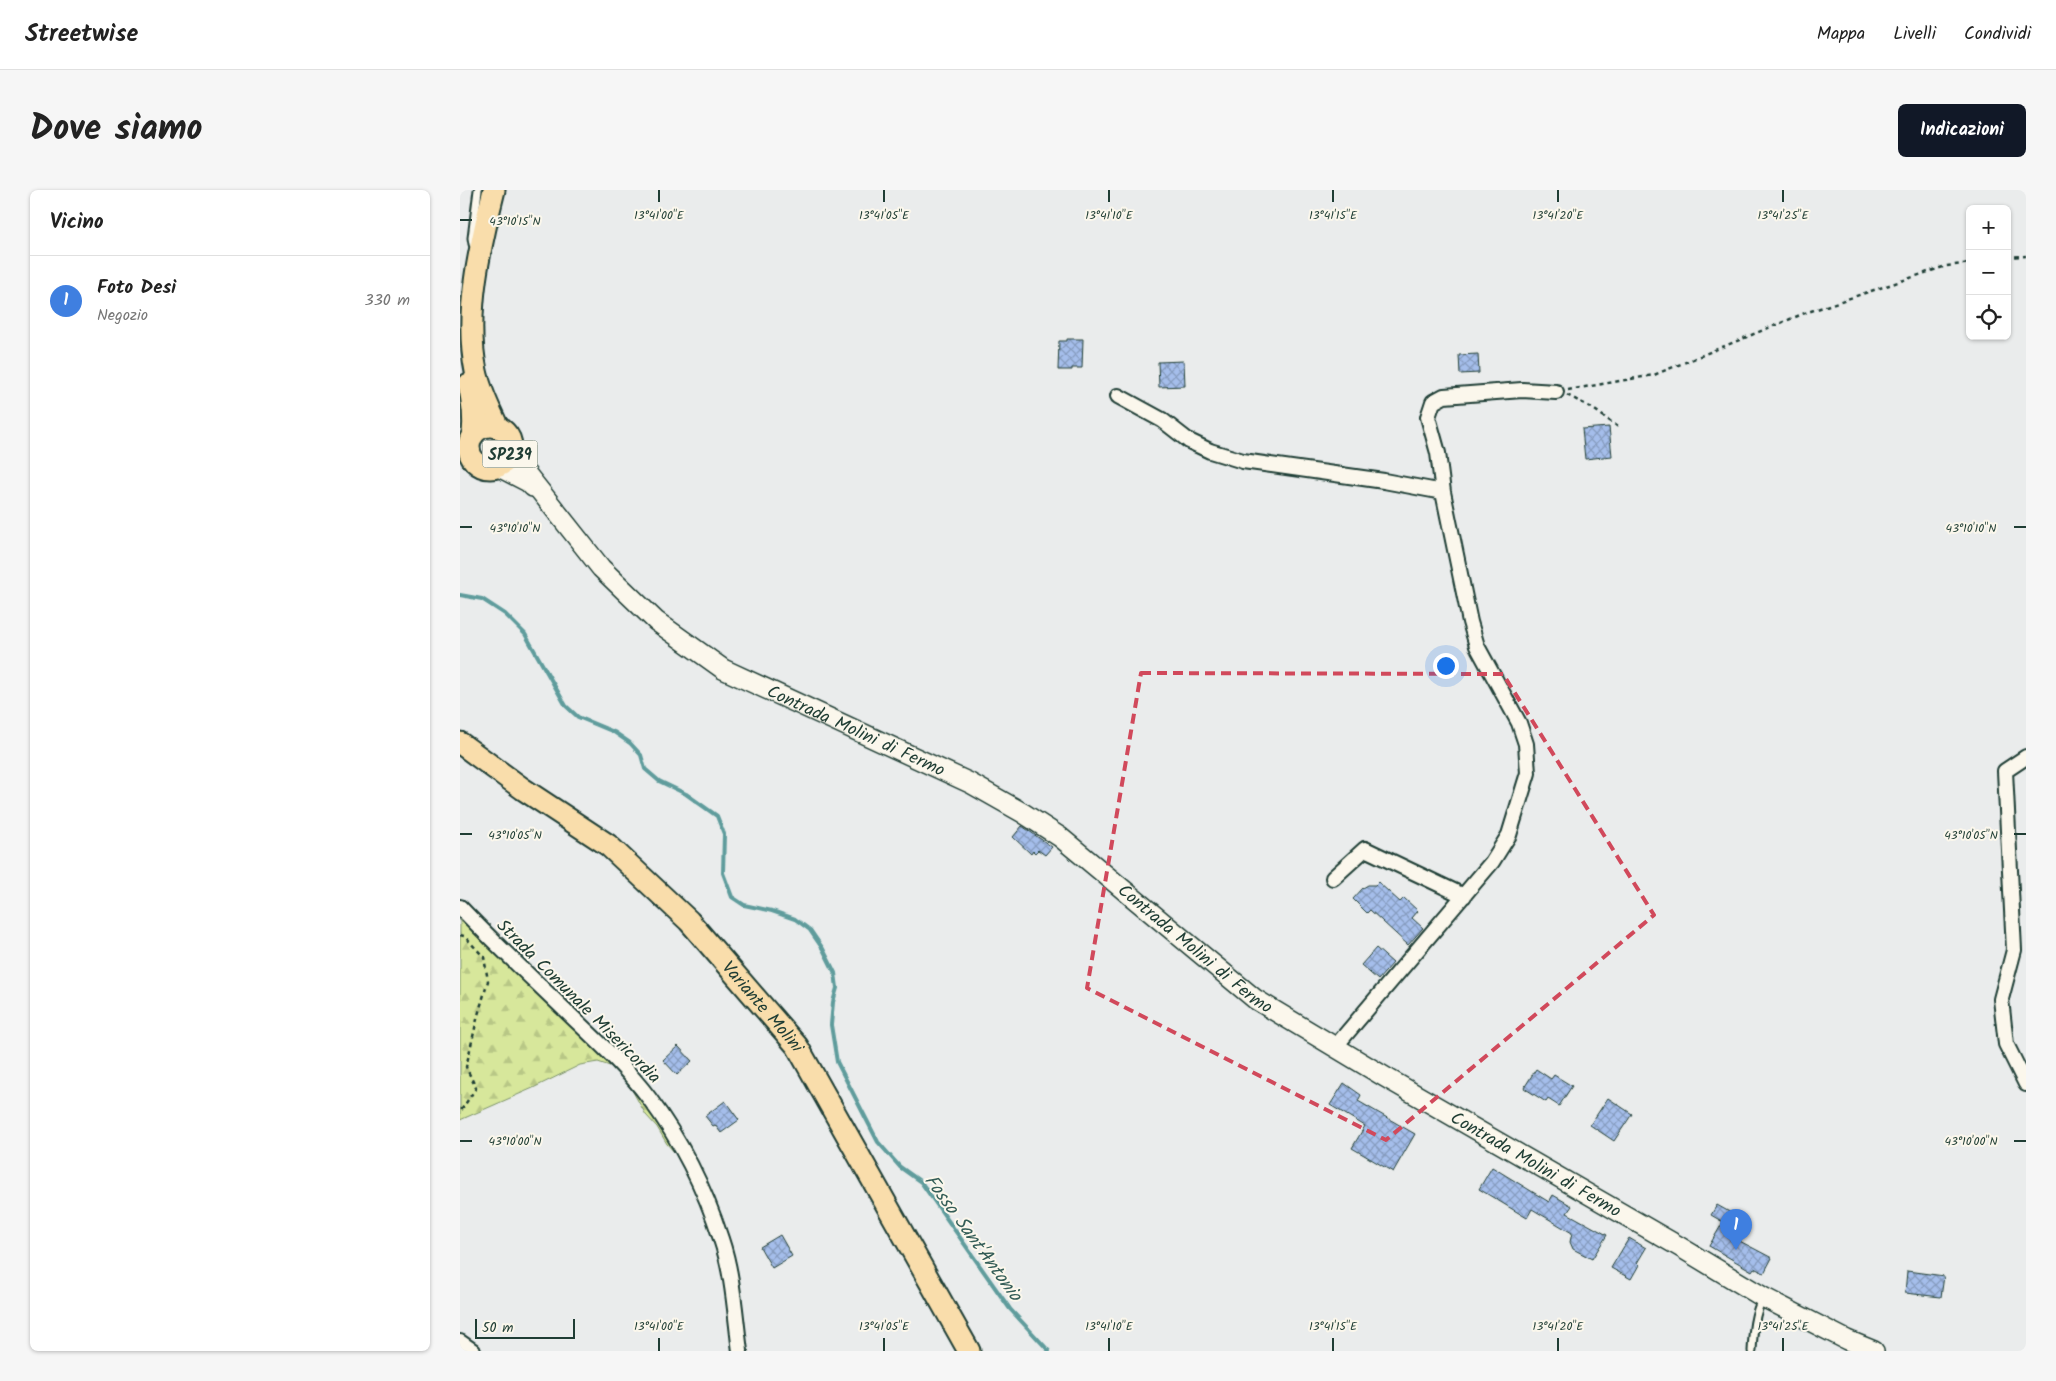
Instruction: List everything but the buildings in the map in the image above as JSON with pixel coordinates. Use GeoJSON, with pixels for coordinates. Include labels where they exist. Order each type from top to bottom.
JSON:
{"type":"FeatureCollection","features":[{"type":"Feature","properties":{"kind":"main road","name":"SP239"},"geometry":{"type":"LineString","coordinates":[[494,190],[478,268],[472,323],[474,359],[482,392],[498,428]]}},
{"type":"Feature","properties":{"kind":"main road","name":"SP239"},"geometry":{"type":"LineString","coordinates":[[467,445],[475,422],[474,403],[463,347],[464,320],[478,268]]}},
{"type":"Feature","properties":{"kind":"main road","name":"SP239"},"geometry":{"type":"LineString","coordinates":[[487,426],[504,431],[510,441],[504,460],[485,468],[479,465],[467,445],[487,426]]}},
{"type":"Feature","properties":{"kind":"main road","name":"Contrada Molini di Fermo"},"geometry":{"type":"LineString","coordinates":[[504,460],[552,505],[601,568],[656,621],[723,668],[970,783],[1023,813],[1060,837],[1255,999],[1763,1297],[1847,1340],[1874,1351]]}},
{"type":"Feature","properties":{"kind":"main road","name":"Variante Molini"},"geometry":{"type":"LineString","coordinates":[[460,743],[523,789],[608,845],[689,921],[797,1046],[969,1351]]}},
{"type":"Feature","properties":{"kind":"street"},"geometry":{"type":"LineString","coordinates":[[1335,1047],[1492,862],[1509,835],[1528,773],[1526,744],[1519,723],[1476,646],[1443,492],[1438,453],[1428,417],[1434,402],[1444,396],[1522,390],[1556,392]]}},
{"type":"Feature","properties":{"kind":"street"},"geometry":{"type":"LineString","coordinates":[[1118,396],[1162,420],[1189,441],[1210,451],[1243,461],[1384,481],[1443,492]]}},
{"type":"Feature","properties":{"kind":"street"},"geometry":{"type":"LineString","coordinates":[[2026,757],[2005,771],[2014,950],[2001,999],[2006,1044],[2026,1084]]}},
{"type":"Feature","properties":{"kind":"street"},"geometry":{"type":"LineString","coordinates":[[1333,878],[1365,849],[1464,896]]}},
{"type":"Feature","properties":{"kind":"street","name":"Strada Comunale Misericordia"},"geometry":{"type":"LineString","coordinates":[[460,907],[600,1044],[648,1097],[672,1130],[690,1165],[722,1241],[729,1274],[740,1351]]}},
{"type":"Feature","properties":{"kind":"street"},"geometry":{"type":"LineString","coordinates":[[460,1342],[472,1351]]}},
{"type":"Feature","properties":{"kind":"lane"},"geometry":{"type":"LineString","coordinates":[[478,190],[472,238],[478,268]]}},
{"type":"Feature","properties":{"kind":"lane"},"geometry":{"type":"LineString","coordinates":[[1752,1351],[1753,1330],[1763,1297]]}},
{"type":"Feature","properties":{"kind":"path"},"geometry":{"type":"LineString","coordinates":[[2011,257],[2026,256]]}},
{"type":"Feature","properties":{"kind":"path"},"geometry":{"type":"LineString","coordinates":[[1556,392],[1654,375],[1805,313],[1946,266],[1966,264]]}},
{"type":"Feature","properties":{"kind":"path"},"geometry":{"type":"LineString","coordinates":[[1556,392],[1565,394],[1592,408],[1621,429]]}},
{"type":"Feature","properties":{"kind":"path"},"geometry":{"type":"LineString","coordinates":[[460,935],[464,936],[484,957],[488,981],[466,1067],[476,1088],[460,1112]]}},
{"type":"Feature","properties":{"kind":"highlighted area"},"geometry":{"type":"Polygon","coordinates":[[[1141,673],[1503,674],[1654,915],[1386,1140],[1087,988],[1141,673]]]}},
{"type":"Feature","properties":{"kind":"green space"},"geometry":{"type":"Polygon","coordinates":[[[460,908],[647,1097],[684,1163],[667,1144],[657,1127],[646,1115],[628,1083],[613,1067],[598,1062],[580,1065],[460,1120],[460,908]]]}},
{"type":"Feature","properties":{"kind":"waterway","name":"Fosso Sant'Antonio"},"geometry":{"type":"LineString","coordinates":[[460,595],[482,599],[505,614],[525,634],[566,706],[578,717],[614,732],[630,743],[641,755],[645,769],[659,781],[686,794],[717,816],[724,834],[723,873],[732,897],[744,905],[772,911],[795,919],[810,930],[823,949],[835,973],[837,988],[833,1002],[831,1025],[837,1062],[878,1142],[900,1167],[921,1182],[1010,1309],[1049,1351]]}},
{"type":"Feature","properties":{"kind":"place","name":"Foto Desi"},"geometry":{"type":"Point","coordinates":[1736,1250]}}]}
